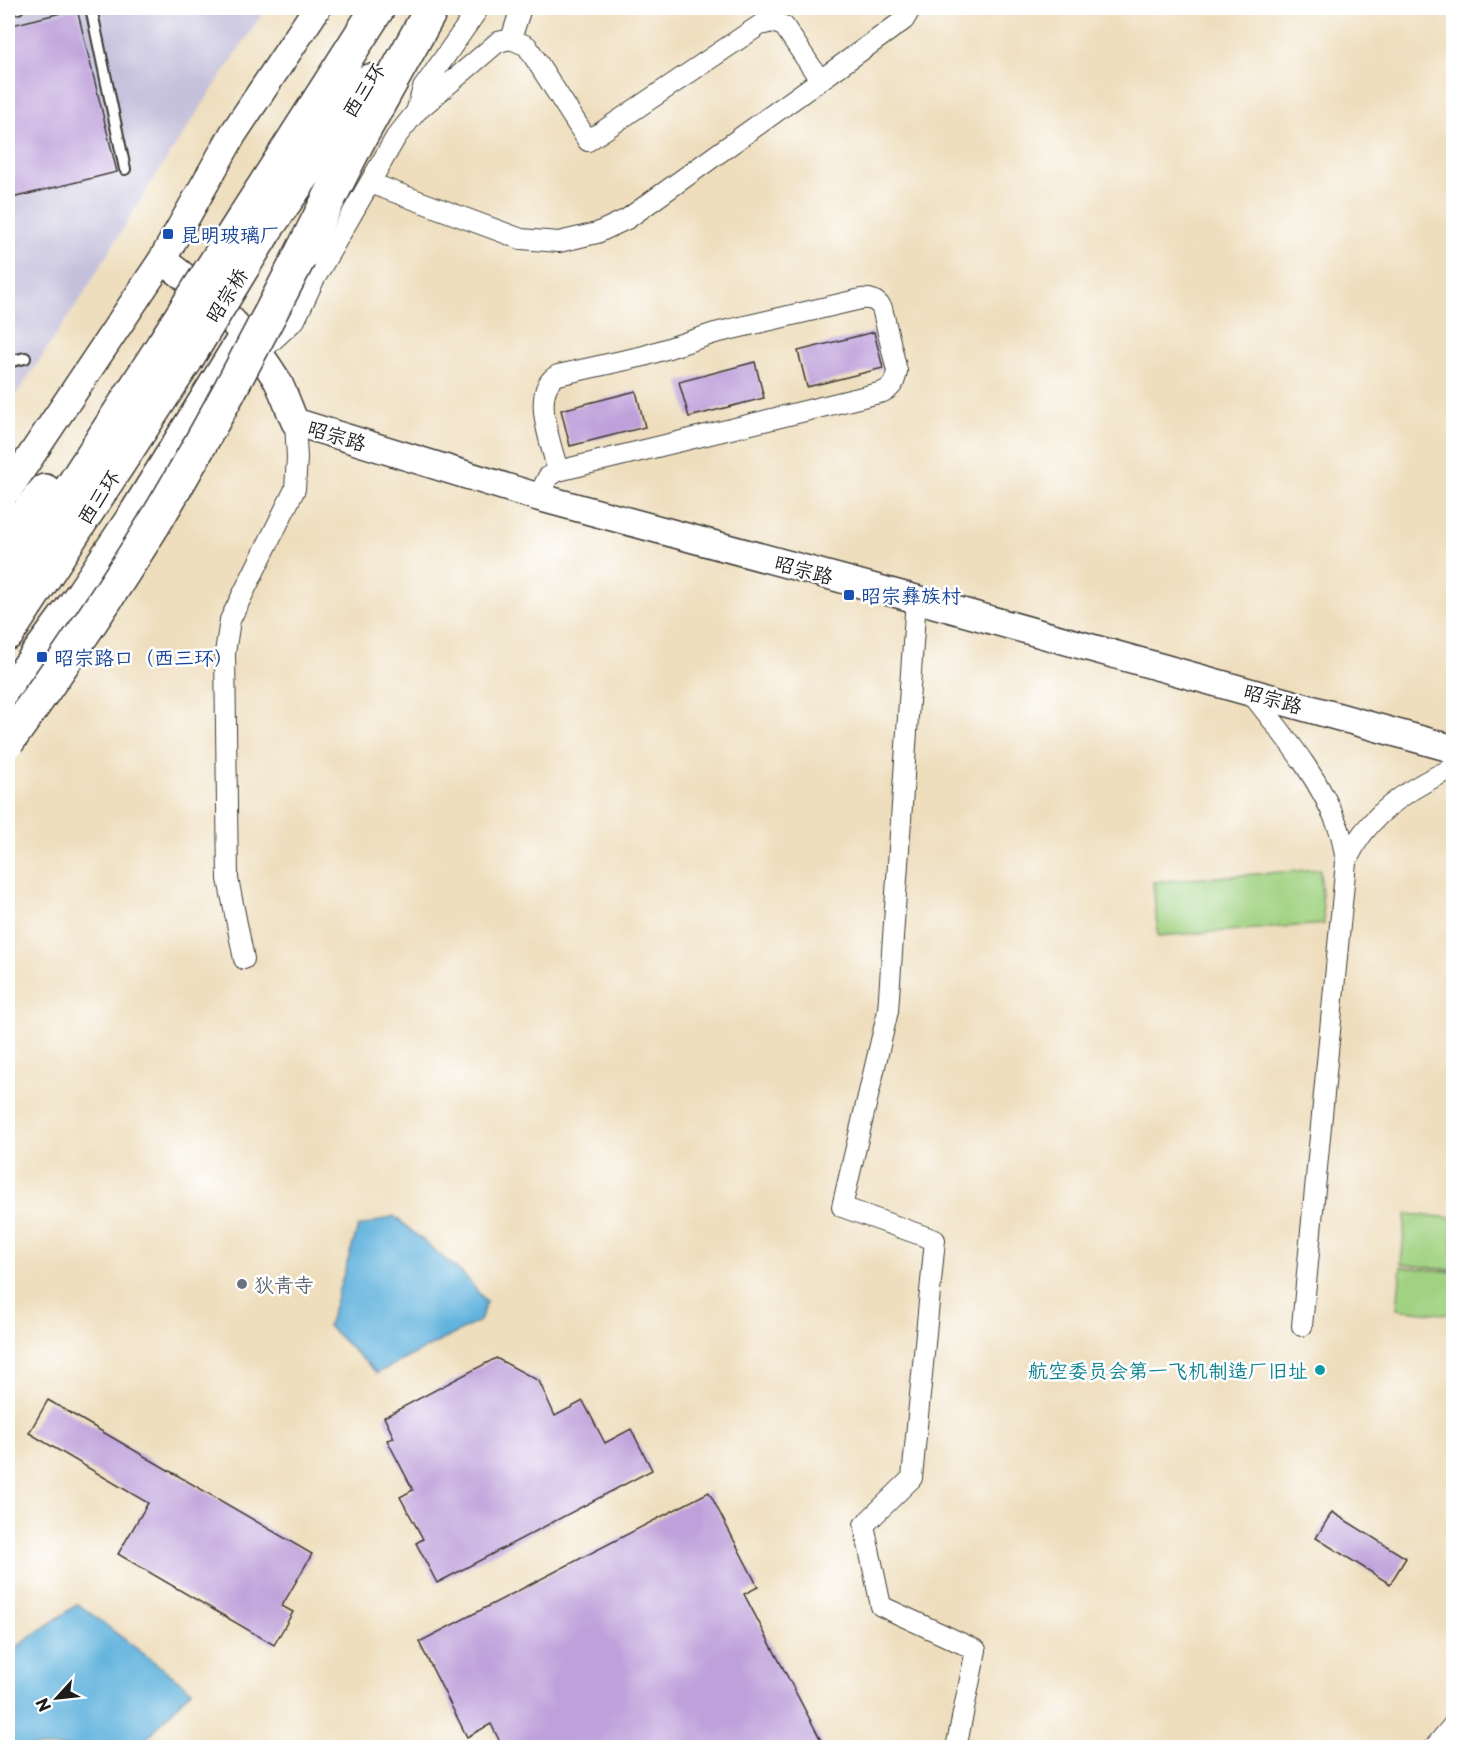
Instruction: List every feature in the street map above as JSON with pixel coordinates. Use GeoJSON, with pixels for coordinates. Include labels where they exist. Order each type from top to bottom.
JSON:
{"type":"FeatureCollection","features":[{"type":"Feature","properties":{"kind":"highway","name":"西三环"},"geometry":{"type":"LineString","coordinates":[[255,223],[378,8]]}},
{"type":"Feature","properties":{"kind":"highway","name":"西三环"},"geometry":{"type":"LineString","coordinates":[[255,223],[349,112],[417,8]]}},
{"type":"Feature","properties":{"kind":"highway"},"geometry":{"type":"LineString","coordinates":[[8,741],[112,589],[217,414],[357,143],[432,8]]}},
{"type":"Feature","properties":{"kind":"highway","name":"昭宗桥"},"geometry":{"type":"LineString","coordinates":[[175,352],[255,223]]}},
{"type":"Feature","properties":{"kind":"highway","name":"西三环"},"geometry":{"type":"LineString","coordinates":[[8,580],[75,482],[175,352]]}},
{"type":"Feature","properties":{"kind":"highway","name":"西三环"},"geometry":{"type":"LineString","coordinates":[[8,633],[98,498],[175,352]]}},
{"type":"Feature","properties":{"kind":"highway"},"geometry":{"type":"LineString","coordinates":[[8,537],[175,352]]}},
{"type":"Feature","properties":{"kind":"street"},"geometry":{"type":"LineString","coordinates":[[8,490],[162,260],[233,134],[317,8]]}},
{"type":"Feature","properties":{"kind":"street"},"geometry":{"type":"LineString","coordinates":[[416,112],[423,88],[479,8]]}},
{"type":"Feature","properties":{"kind":"street"},"geometry":{"type":"LineString","coordinates":[[511,39],[521,8]]}},
{"type":"Feature","properties":{"kind":"street"},"geometry":{"type":"LineString","coordinates":[[370,183],[521,239],[559,242],[597,232],[627,219],[904,20],[911,8]]}},
{"type":"Feature","properties":{"kind":"street"},"geometry":{"type":"LineString","coordinates":[[8,690],[78,595],[251,343],[295,320],[314,280],[396,137],[416,112],[498,42],[511,39],[527,46],[588,141],[760,25],[772,22],[783,26],[820,80]]}},
{"type":"Feature","properties":{"kind":"street"},"geometry":{"type":"LineString","coordinates":[[162,260],[179,272],[251,343],[278,381],[295,422],[297,458],[295,489],[230,620],[225,653],[228,879],[244,959]]}},
{"type":"Feature","properties":{"kind":"street"},"geometry":{"type":"LineString","coordinates":[[538,497],[548,477],[558,471],[890,388],[895,382],[897,371],[882,308],[869,298],[861,299],[715,333],[644,356],[551,378],[543,393],[543,410],[558,471]]}},
{"type":"Feature","properties":{"kind":"street","name":"昭宗路"},"geometry":{"type":"LineString","coordinates":[[295,422],[538,497],[916,599],[1454,749]]}},
{"type":"Feature","properties":{"kind":"street"},"geometry":{"type":"LineString","coordinates":[[916,599],[888,1011],[842,1207],[935,1240],[912,1478],[864,1525],[881,1606],[976,1650],[956,1748]]}},
{"type":"Feature","properties":{"kind":"street"},"geometry":{"type":"LineString","coordinates":[[1250,692],[1296,752],[1327,802],[1340,831],[1346,862],[1302,1326]]}},
{"type":"Feature","properties":{"kind":"street"},"geometry":{"type":"LineString","coordinates":[[1346,862],[1362,834],[1382,812],[1405,794],[1454,768]]}},
{"type":"Feature","properties":{"kind":"street"},"geometry":{"type":"LineString","coordinates":[[1434,1748],[1454,1724]]}},
{"type":"Feature","properties":{"kind":"lane"},"geometry":{"type":"LineString","coordinates":[[8,10],[18,8]]}},
{"type":"Feature","properties":{"kind":"lane"},"geometry":{"type":"LineString","coordinates":[[91,8],[125,169]]}},
{"type":"Feature","properties":{"kind":"lane"},"geometry":{"type":"LineString","coordinates":[[8,362],[25,358]]}},
{"type":"Feature","properties":{"kind":"shaded area"},"geometry":{"type":"Polygon","coordinates":[[[8,8],[266,8],[149,186],[81,298],[8,407],[8,8]]]}},
{"type":"Feature","properties":{"kind":"green space"},"geometry":{"type":"Polygon","coordinates":[[[1320,869],[1324,924],[1158,936],[1153,882],[1320,869]]]}},
{"type":"Feature","properties":{"kind":"green space"},"geometry":{"type":"Polygon","coordinates":[[[1406,1214],[1453,1218],[1453,1270],[1401,1264],[1406,1214]]]}},
{"type":"Feature","properties":{"kind":"green space"},"geometry":{"type":"Polygon","coordinates":[[[1401,1267],[1453,1272],[1453,1315],[1397,1309],[1401,1267]]]}},
{"type":"Feature","properties":{"kind":"water"},"geometry":{"type":"Polygon","coordinates":[[[394,1216],[465,1276],[486,1302],[480,1321],[377,1373],[328,1326],[358,1227],[394,1216]]]}},
{"type":"Feature","properties":{"kind":"water"},"geometry":{"type":"Polygon","coordinates":[[[78,1604],[191,1690],[139,1747],[8,1747],[8,1653],[78,1604]]]}},
{"type":"Feature","properties":{"kind":"building"},"geometry":{"type":"Polygon","coordinates":[[[77,9],[117,172],[8,199],[8,26],[77,9]]]}},
{"type":"Feature","properties":{"kind":"building"},"geometry":{"type":"Polygon","coordinates":[[[874,332],[883,368],[807,387],[798,351],[874,332]]]}},
{"type":"Feature","properties":{"kind":"building"},"geometry":{"type":"Polygon","coordinates":[[[755,362],[764,398],[689,417],[679,382],[755,362]]]}},
{"type":"Feature","properties":{"kind":"building"},"geometry":{"type":"Polygon","coordinates":[[[636,391],[645,427],[570,446],[561,410],[636,391]]]}},
{"type":"Feature","properties":{"kind":"building"},"geometry":{"type":"Polygon","coordinates":[[[496,1358],[539,1381],[555,1416],[583,1401],[605,1443],[631,1429],[652,1470],[437,1583],[416,1543],[423,1539],[400,1497],[413,1490],[387,1440],[394,1438],[384,1417],[496,1358]]]}},
{"type":"Feature","properties":{"kind":"building"},"geometry":{"type":"Polygon","coordinates":[[[48,1400],[312,1554],[282,1606],[293,1612],[274,1645],[118,1554],[148,1503],[29,1433],[48,1400]]]}},
{"type":"Feature","properties":{"kind":"building"},"geometry":{"type":"Polygon","coordinates":[[[709,1492],[758,1587],[744,1594],[825,1748],[503,1748],[491,1724],[467,1737],[419,1642],[709,1492]]]}},
{"type":"Feature","properties":{"kind":"building"},"geometry":{"type":"Polygon","coordinates":[[[1332,1512],[1406,1558],[1390,1584],[1316,1538],[1332,1512]]]}},
{"type":"Feature","properties":{"kind":"place","name":"昆明玻璃厂"},"geometry":{"type":"Point","coordinates":[168,234]}},
{"type":"Feature","properties":{"kind":"place","name":"昭宗彝族村"},"geometry":{"type":"Point","coordinates":[849,595]}},
{"type":"Feature","properties":{"kind":"place","name":"昭宗路口（西三环）"},"geometry":{"type":"Point","coordinates":[42,657]}},
{"type":"Feature","properties":{"kind":"place","name":"狄青寺"},"geometry":{"type":"Point","coordinates":[242,1284]}},
{"type":"Feature","properties":{"kind":"place","name":"航空委员会第一飞机制造厂旧址"},"geometry":{"type":"Point","coordinates":[1320,1370]}}]}
